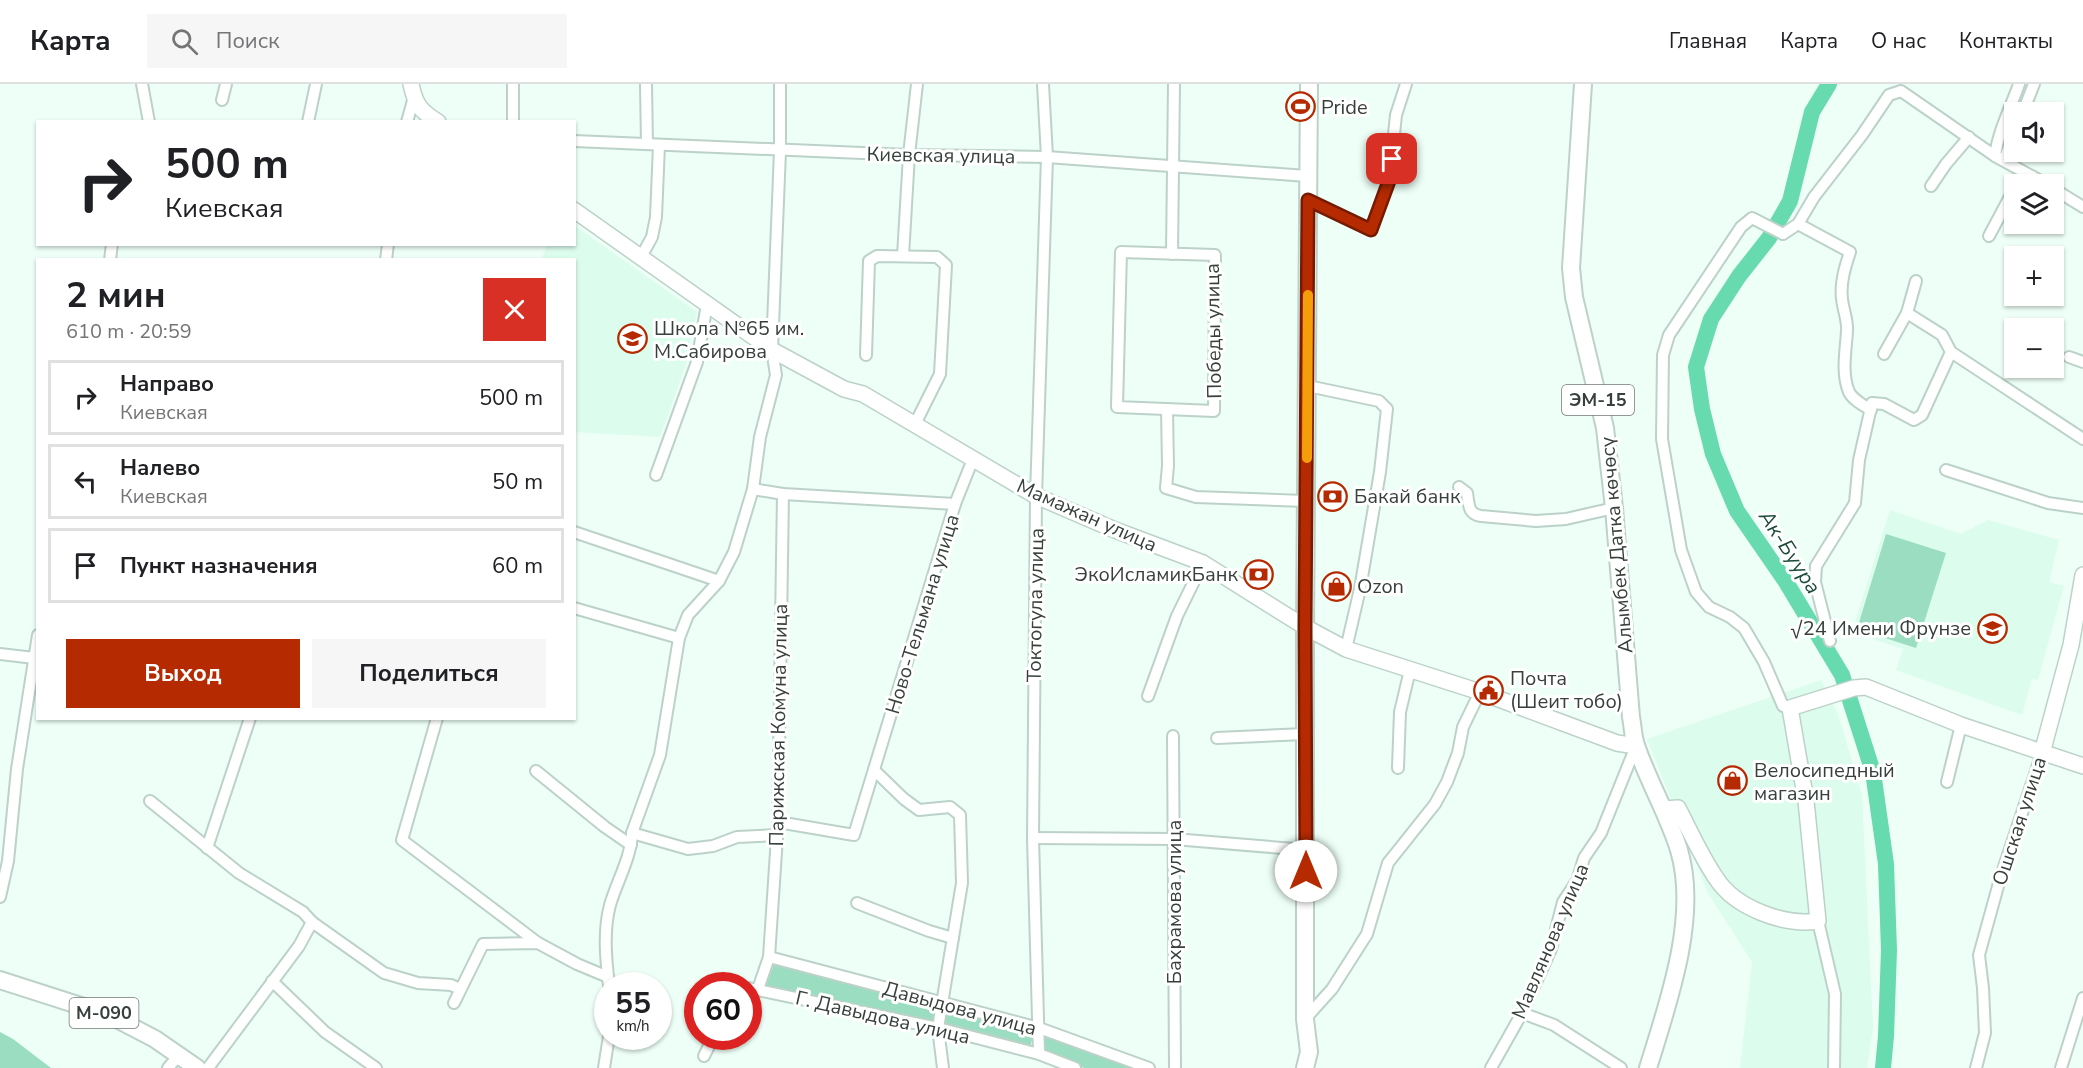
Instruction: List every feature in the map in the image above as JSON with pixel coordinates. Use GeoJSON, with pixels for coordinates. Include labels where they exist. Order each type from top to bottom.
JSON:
{"type":"FeatureCollection","features":[{"type":"Feature","properties":{"kind":"main road"},"geometry":{"type":"LineString","coordinates":[[1305,1068],[1308,1052],[1305,1019],[1307,850],[1305,627],[1309,84]]}},
{"type":"Feature","properties":{"kind":"main road","name":"Алымбек Датка көчөсү"},"geometry":{"type":"LineString","coordinates":[[1583,84],[1571,268],[1574,297],[1605,428],[1631,717],[1636,746],[1678,848],[1687,888],[1682,942],[1648,1068]]}},
{"type":"Feature","properties":{"kind":"main road","name":"М-090"},"geometry":{"type":"LineString","coordinates":[[0,980],[109,1015],[134,1027],[197,1068]]}},
{"type":"Feature","properties":{"kind":"street"},"geometry":{"type":"LineString","coordinates":[[142,84],[149,120]]}},
{"type":"Feature","properties":{"kind":"street"},"geometry":{"type":"LineString","coordinates":[[222,100],[226,84]]}},
{"type":"Feature","properties":{"kind":"street"},"geometry":{"type":"LineString","coordinates":[[308,120],[316,84]]}},
{"type":"Feature","properties":{"kind":"street"},"geometry":{"type":"LineString","coordinates":[[513,84],[513,120]]}},
{"type":"Feature","properties":{"kind":"street"},"geometry":{"type":"LineString","coordinates":[[641,257],[652,237],[656,217],[653,145],[646,84]]}},
{"type":"Feature","properties":{"kind":"street"},"geometry":{"type":"LineString","coordinates":[[608,972],[606,927],[610,905],[632,845],[632,833],[660,755],[679,638],[688,615],[719,581],[734,552],[753,489],[760,437],[776,375],[772,350],[780,151],[780,84]]}},
{"type":"Feature","properties":{"kind":"street"},"geometry":{"type":"LineString","coordinates":[[903,256],[909,155],[917,84]]}},
{"type":"Feature","properties":{"kind":"street","name":"Токтогула улица"},"geometry":{"type":"LineString","coordinates":[[1039,1054],[1032,838],[1036,496],[1047,157],[1043,84]]}},
{"type":"Feature","properties":{"kind":"street"},"geometry":{"type":"LineString","coordinates":[[1172,254],[1174,84]]}},
{"type":"Feature","properties":{"kind":"street"},"geometry":{"type":"LineString","coordinates":[[1308,200],[1371,230],[1389,181],[1396,115],[1406,84]]}},
{"type":"Feature","properties":{"kind":"street"},"geometry":{"type":"LineString","coordinates":[[2000,158],[1997,140],[2008,118],[2019,84]]}},
{"type":"Feature","properties":{"kind":"street"},"geometry":{"type":"LineString","coordinates":[[2027,102],[2034,84]]}},
{"type":"Feature","properties":{"kind":"street"},"geometry":{"type":"LineString","coordinates":[[407,120],[413,90]]}},
{"type":"Feature","properties":{"kind":"street"},"geometry":{"type":"LineString","coordinates":[[413,90],[423,113],[435,120]]}},
{"type":"Feature","properties":{"kind":"street"},"geometry":{"type":"LineString","coordinates":[[2029,174],[2000,158],[1901,92],[1889,95],[1863,135],[1814,197],[1798,224],[1783,234],[1752,218],[1741,227],[1669,335],[1663,355],[1662,439],[1681,550],[1696,592],[1709,607],[1730,617],[1743,628],[1764,662],[1783,706],[1790,708],[1854,688],[1866,687],[1961,725],[2083,766]]}},
{"type":"Feature","properties":{"kind":"street"},"geometry":{"type":"LineString","coordinates":[[1931,186],[1969,137]]}},
{"type":"Feature","properties":{"kind":"street","name":"Киевская улица"},"geometry":{"type":"LineString","coordinates":[[576,141],[780,151],[1047,157],[1172,168],[1308,176]]}},
{"type":"Feature","properties":{"kind":"street"},"geometry":{"type":"LineString","coordinates":[[2000,158],[2004,151]]}},
{"type":"Feature","properties":{"kind":"street"},"geometry":{"type":"LineString","coordinates":[[2064,195],[2083,207]]}},
{"type":"Feature","properties":{"kind":"street"},"geometry":{"type":"LineString","coordinates":[[1989,236],[2004,208]]}},
{"type":"Feature","properties":{"kind":"street","name":"Мамажан улица"},"geometry":{"type":"LineString","coordinates":[[576,211],[772,350],[844,389],[863,394],[1036,496],[1115,530],[1203,563],[1305,627],[1346,649],[1480,692],[1617,743],[1636,746]]}},
{"type":"Feature","properties":{"kind":"street"},"geometry":{"type":"LineString","coordinates":[[1798,224],[1850,252],[1842,281],[1847,329],[1844,353],[1847,378],[1850,392],[1856,400],[1871,410]]}},
{"type":"Feature","properties":{"kind":"street","name":"Победы улица"},"geometry":{"type":"LineString","coordinates":[[1121,252],[1172,254],[1215,255],[1214,411],[1118,407],[1121,252]]}},
{"type":"Feature","properties":{"kind":"street"},"geometry":{"type":"LineString","coordinates":[[866,355],[869,261],[877,256],[937,257],[946,265],[940,374],[915,424]]}},
{"type":"Feature","properties":{"kind":"street"},"geometry":{"type":"LineString","coordinates":[[1884,354],[1907,313],[1916,281]]}},
{"type":"Feature","properties":{"kind":"street"},"geometry":{"type":"LineString","coordinates":[[656,475],[697,362],[707,304]]}},
{"type":"Feature","properties":{"kind":"street"},"geometry":{"type":"LineString","coordinates":[[1907,313],[1942,335],[1952,352],[2083,439]]}},
{"type":"Feature","properties":{"kind":"street"},"geometry":{"type":"LineString","coordinates":[[1830,641],[1815,582],[1816,566],[1855,503],[1859,460],[1872,403],[1878,402],[1914,420],[1918,418],[1922,415],[1952,352]]}},
{"type":"Feature","properties":{"kind":"street"},"geometry":{"type":"LineString","coordinates":[[2069,357],[2083,362]]}},
{"type":"Feature","properties":{"kind":"street"},"geometry":{"type":"LineString","coordinates":[[1308,386],[1379,401],[1387,409],[1380,472],[1360,589],[1346,649]]}},
{"type":"Feature","properties":{"kind":"street"},"geometry":{"type":"LineString","coordinates":[[1167,409],[1166,488],[1196,497],[1306,501]]}},
{"type":"Feature","properties":{"kind":"street","name":"Ново-Тельмана улица"},"geometry":{"type":"LineString","coordinates":[[778,822],[854,835],[955,504],[973,459]]}},
{"type":"Feature","properties":{"kind":"street"},"geometry":{"type":"LineString","coordinates":[[1946,470],[2048,503],[2083,508]]}},
{"type":"Feature","properties":{"kind":"street"},"geometry":{"type":"LineString","coordinates":[[1459,487],[1467,493],[1470,511],[1474,515],[1536,521],[1566,519],[1614,508]]}},
{"type":"Feature","properties":{"kind":"street"},"geometry":{"type":"LineString","coordinates":[[753,489],[783,494],[955,504]]}},
{"type":"Feature","properties":{"kind":"street","name":"Парижская Комуна улица"},"geometry":{"type":"LineString","coordinates":[[762,972],[769,957],[778,822],[783,494]]}},
{"type":"Feature","properties":{"kind":"street"},"geometry":{"type":"LineString","coordinates":[[576,533],[719,581]]}},
{"type":"Feature","properties":{"kind":"street"},"geometry":{"type":"LineString","coordinates":[[1148,696],[1177,616],[1203,563]]}},
{"type":"Feature","properties":{"kind":"street","name":"Ошская улица"},"geometry":{"type":"LineString","coordinates":[[1976,1068],[1985,1033],[1979,955],[2000,879],[2042,753],[2071,645],[2083,575]]}},
{"type":"Feature","properties":{"kind":"street"},"geometry":{"type":"LineString","coordinates":[[576,609],[679,638]]}},
{"type":"Feature","properties":{"kind":"street"},"geometry":{"type":"LineString","coordinates":[[0,654],[36,657],[17,769],[8,861],[0,897]]}},
{"type":"Feature","properties":{"kind":"street"},"geometry":{"type":"LineString","coordinates":[[1398,768],[1400,712],[1410,670]]}},
{"type":"Feature","properties":{"kind":"street"},"geometry":{"type":"LineString","coordinates":[[1305,1019],[1332,989],[1367,933],[1388,863],[1435,804],[1447,782],[1458,753],[1463,727],[1480,692]]}},
{"type":"Feature","properties":{"kind":"street"},"geometry":{"type":"LineString","coordinates":[[1790,708],[1806,801],[1818,921],[1835,994],[1834,1068]]}},
{"type":"Feature","properties":{"kind":"street"},"geometry":{"type":"LineString","coordinates":[[207,848],[249,720]]}},
{"type":"Feature","properties":{"kind":"street"},"geometry":{"type":"LineString","coordinates":[[436,720],[402,840],[538,943],[594,973]]}},
{"type":"Feature","properties":{"kind":"street"},"geometry":{"type":"LineString","coordinates":[[1947,782],[1961,725]]}},
{"type":"Feature","properties":{"kind":"street"},"geometry":{"type":"LineString","coordinates":[[1217,738],[1305,734]]}},
{"type":"Feature","properties":{"kind":"street","name":"Бахрамова улица"},"geometry":{"type":"LineString","coordinates":[[1173,736],[1175,1068]]}},
{"type":"Feature","properties":{"kind":"street","name":"Мавлянова улица"},"geometry":{"type":"LineString","coordinates":[[1491,1068],[1522,1013],[1551,949],[1563,902],[1577,881],[1584,858],[1602,833],[1636,746]]}},
{"type":"Feature","properties":{"kind":"street"},"geometry":{"type":"LineString","coordinates":[[874,770],[919,810],[950,807],[960,815],[962,883],[938,1028],[944,1068]]}},
{"type":"Feature","properties":{"kind":"street"},"geometry":{"type":"LineString","coordinates":[[536,771],[605,827],[632,845]]}},
{"type":"Feature","properties":{"kind":"street"},"geometry":{"type":"LineString","coordinates":[[150,801],[239,873],[303,912],[312,922],[384,973],[418,983],[452,985],[460,989]]}},
{"type":"Feature","properties":{"kind":"street"},"geometry":{"type":"LineString","coordinates":[[1663,808],[1678,808],[1717,880],[1736,898],[1771,917],[1806,923],[1818,921]]}},
{"type":"Feature","properties":{"kind":"street"},"geometry":{"type":"LineString","coordinates":[[632,833],[688,849],[713,846],[738,837],[777,836]]}},
{"type":"Feature","properties":{"kind":"street"},"geometry":{"type":"LineString","coordinates":[[1032,838],[1174,839],[1307,850]]}},
{"type":"Feature","properties":{"kind":"street"},"geometry":{"type":"LineString","coordinates":[[857,903],[928,931],[953,938]]}},
{"type":"Feature","properties":{"kind":"street"},"geometry":{"type":"LineString","coordinates":[[208,1068],[299,946],[312,922]]}},
{"type":"Feature","properties":{"kind":"street"},"geometry":{"type":"LineString","coordinates":[[454,1003],[483,944],[538,943]]}},
{"type":"Feature","properties":{"kind":"street","name":"Давыдова улица"},"geometry":{"type":"LineString","coordinates":[[769,957],[1039,1028],[1149,1068]]}},
{"type":"Feature","properties":{"kind":"street"},"geometry":{"type":"LineString","coordinates":[[272,981],[325,1032],[376,1068]]}},
{"type":"Feature","properties":{"kind":"street","name":"Г. Давыдова улица"},"geometry":{"type":"LineString","coordinates":[[762,991],[938,1028],[1039,1054],[1075,1068]]}},
{"type":"Feature","properties":{"kind":"street"},"geometry":{"type":"LineString","coordinates":[[2061,1068],[2079,1026],[2083,998]]}},
{"type":"Feature","properties":{"kind":"street"},"geometry":{"type":"LineString","coordinates":[[1522,1013],[1554,1025],[1621,1068]]}},
{"type":"Feature","properties":{"kind":"street"},"geometry":{"type":"LineString","coordinates":[[604,1068],[607,1050]]}},
{"type":"Feature","properties":{"kind":"street"},"geometry":{"type":"LineString","coordinates":[[705,1056],[708,1050]]}},
{"type":"Feature","properties":{"kind":"street"},"geometry":{"type":"LineString","coordinates":[[168,1068],[179,1055]]}},
{"type":"Feature","properties":{"kind":"shaded area","name":"Школа №65 им. М.Сабирова"},"geometry":{"type":"Polygon","coordinates":[[[576,227],[697,312],[685,367],[660,437],[576,432],[576,258],[542,258],[547,246],[576,246],[576,227]]]}},
{"type":"Feature","properties":{"kind":"shaded area"},"geometry":{"type":"Polygon","coordinates":[[[1890,510],[1961,534],[1988,520],[2059,540],[2049,582],[2064,586],[2038,680],[2032,679],[2022,715],[1896,670],[1903,649],[1852,632],[1890,510]]]}},
{"type":"Feature","properties":{"kind":"shaded area"},"geometry":{"type":"Polygon","coordinates":[[[1821,680],[1838,714],[1862,795],[1873,1028],[1867,1068],[1740,1068],[1752,962],[1708,893],[1647,739],[1821,680]]]}},
{"type":"Feature","properties":{"kind":"green space"},"geometry":{"type":"Polygon","coordinates":[[[1886,534],[1946,553],[1916,648],[1857,629],[1886,534]]]}},
{"type":"Feature","properties":{"kind":"green space"},"geometry":{"type":"Polygon","coordinates":[[[774,964],[936,1007],[932,1023],[766,986],[774,964]]]}},
{"type":"Feature","properties":{"kind":"green space"},"geometry":{"type":"Polygon","coordinates":[[[947,1007],[1034,1031],[1030,1048],[942,1026],[947,1007]]]}},
{"type":"Feature","properties":{"kind":"green space"},"geometry":{"type":"Polygon","coordinates":[[[0,1032],[13,1039],[51,1068],[0,1068],[0,1032]]]}},
{"type":"Feature","properties":{"kind":"green space"},"geometry":{"type":"Polygon","coordinates":[[[1045,1036],[1136,1068],[1084,1068],[1045,1053],[1045,1036]]]}},
{"type":"Feature","properties":{"kind":"waterway","name":"Ак-Буура"},"geometry":{"type":"LineString","coordinates":[[1829,84],[1812,112],[1790,201],[1769,238],[1739,276],[1711,319],[1696,367],[1702,409],[1713,454],[1737,511],[1786,582],[1842,675],[1873,772],[1886,864],[1889,950],[1883,1068]]}},
{"type":"Feature","properties":{"kind":"slow traffic"},"geometry":{"type":"LineString","coordinates":[[1307,458],[1308,295]]}},
{"type":"Feature","properties":{"kind":"place","name":"Pride"},"geometry":{"type":"Point","coordinates":[1300,107]}},
{"type":"Feature","properties":{"kind":"place","name":"Школа №65 им. М.Сабирова"},"geometry":{"type":"Point","coordinates":[633,339]}},
{"type":"Feature","properties":{"kind":"place","name":"Бакай банк"},"geometry":{"type":"Point","coordinates":[1333,496]}},
{"type":"Feature","properties":{"kind":"place","name":"ЭкоИсламикБанк"},"geometry":{"type":"Point","coordinates":[1259,574]}},
{"type":"Feature","properties":{"kind":"place","name":"Ozon"},"geometry":{"type":"Point","coordinates":[1336,586]}},
{"type":"Feature","properties":{"kind":"place","name":"√24 Имени Фрунзе"},"geometry":{"type":"Point","coordinates":[1992,628]}},
{"type":"Feature","properties":{"kind":"place","name":"Почта (Шеит тобо)"},"geometry":{"type":"Point","coordinates":[1489,690]}},
{"type":"Feature","properties":{"kind":"place","name":"Велосипедный магазин"},"geometry":{"type":"Point","coordinates":[1733,781]}},
{"type":"Feature","properties":{"kind":"route"},"geometry":{"type":"LineString","coordinates":[[1306,871],[1308,200],[1371,230],[1389,181],[1392,159]]}}]}
